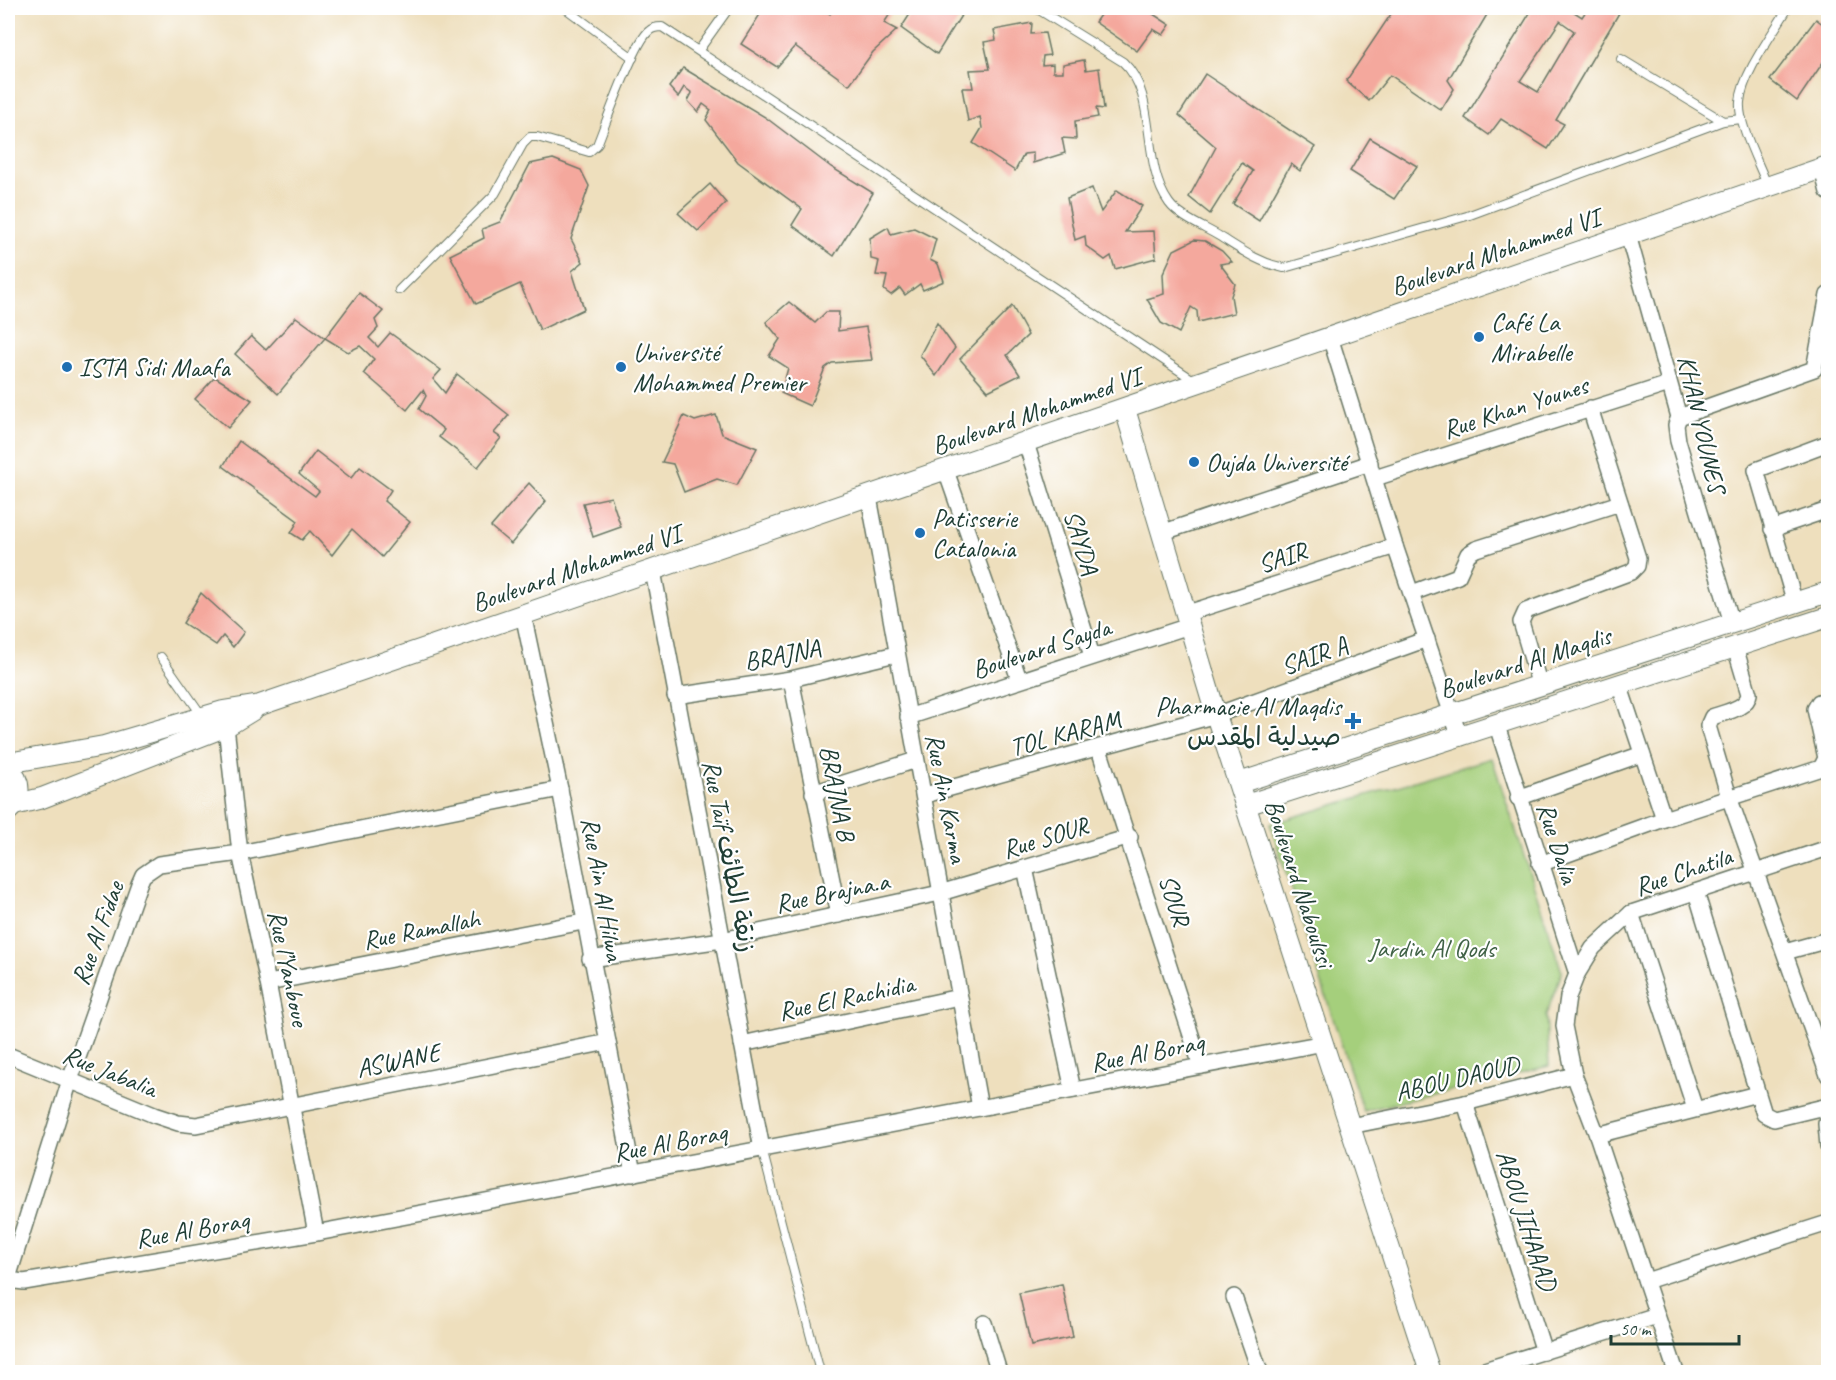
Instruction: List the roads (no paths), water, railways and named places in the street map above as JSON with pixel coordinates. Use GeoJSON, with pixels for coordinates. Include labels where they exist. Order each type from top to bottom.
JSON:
{"type":"FeatureCollection","features":[{"type":"Feature","properties":{"kind":"street","name":"Boulevard Mohammed VI"},"geometry":{"type":"LineString","coordinates":[[10,808],[42,798],[260,705],[1825,167]]}},
{"type":"Feature","properties":{"kind":"street"},"geometry":{"type":"LineString","coordinates":[[1825,167],[1828,192]]}},
{"type":"Feature","properties":{"kind":"street","name":"KHAN YOUNES"},"geometry":{"type":"LineString","coordinates":[[1628,235],[1679,417],[1676,425],[1678,441],[1732,623]]}},
{"type":"Feature","properties":{"kind":"street"},"geometry":{"type":"LineString","coordinates":[[1679,417],[1821,366],[1828,295]]}},
{"type":"Feature","properties":{"kind":"street"},"geometry":{"type":"LineString","coordinates":[[1330,337],[1395,546],[1460,738]]}},
{"type":"Feature","properties":{"kind":"street","name":"Rue Khan Younes"},"geometry":{"type":"LineString","coordinates":[[1375,478],[1669,384]]}},
{"type":"Feature","properties":{"kind":"street"},"geometry":{"type":"LineString","coordinates":[[1540,686],[1521,622],[1526,611],[1631,572],[1637,566],[1638,558],[1590,408]]}},
{"type":"Feature","properties":{"kind":"street","name":"Boulevard Naboulssi"},"geometry":{"type":"LineString","coordinates":[[1125,409],[1216,715],[1430,1372]]}},
{"type":"Feature","properties":{"kind":"street","name":"SAYDA"},"geometry":{"type":"LineString","coordinates":[[1026,443],[1092,656]]}},
{"type":"Feature","properties":{"kind":"street"},"geometry":{"type":"LineString","coordinates":[[1795,603],[1756,470],[1828,443]]}},
{"type":"Feature","properties":{"kind":"street"},"geometry":{"type":"LineString","coordinates":[[1161,533],[1370,463]]}},
{"type":"Feature","properties":{"kind":"street"},"geometry":{"type":"LineString","coordinates":[[946,471],[1019,679]]}},
{"type":"Feature","properties":{"kind":"street","name":"Rue Ain Karma"},"geometry":{"type":"LineString","coordinates":[[869,497],[896,654],[925,795],[940,894],[980,1108]]}},
{"type":"Feature","properties":{"kind":"street"},"geometry":{"type":"LineString","coordinates":[[1412,593],[1458,576],[1468,554],[1476,549],[1620,503]]}},
{"type":"Feature","properties":{"kind":"street"},"geometry":{"type":"LineString","coordinates":[[1772,529],[1828,510]]}},
{"type":"Feature","properties":{"kind":"street","name":"SAIR"},"geometry":{"type":"LineString","coordinates":[[1187,620],[1395,546]]}},
{"type":"Feature","properties":{"kind":"street","name":"Rue Taïf زنقة الطائف"},"geometry":{"type":"LineString","coordinates":[[653,571],[762,1149]]}},
{"type":"Feature","properties":{"kind":"street","name":"Boulevard Al Maqdis"},"geometry":{"type":"LineString","coordinates":[[1239,783],[1828,592]]}},
{"type":"Feature","properties":{"kind":"street","name":"Rue Ain Al Hilwa"},"geometry":{"type":"LineString","coordinates":[[523,614],[560,789],[633,1173]]}},
{"type":"Feature","properties":{"kind":"street","name":"Boulevard Al Maqdis"},"geometry":{"type":"LineString","coordinates":[[1246,805],[1460,738],[1828,617]]}},
{"type":"Feature","properties":{"kind":"street","name":"Boulevard Sayda"},"geometry":{"type":"LineString","coordinates":[[908,717],[1092,656],[1187,620]]}},
{"type":"Feature","properties":{"kind":"street","name":"SAIR A"},"geometry":{"type":"LineString","coordinates":[[1216,715],[1427,639]]}},
{"type":"Feature","properties":{"kind":"street"},"geometry":{"type":"LineString","coordinates":[[1735,647],[1749,694],[1748,701],[1743,706],[1712,717],[1708,726],[1729,797],[1828,1075]]}},
{"type":"Feature","properties":{"kind":"street","name":"BRAJNA"},"geometry":{"type":"LineString","coordinates":[[675,696],[791,679],[896,654]]}},
{"type":"Feature","properties":{"kind":"street","name":"BRAJNA B"},"geometry":{"type":"LineString","coordinates":[[791,679],[838,915]]}},
{"type":"Feature","properties":{"kind":"street"},"geometry":{"type":"LineString","coordinates":[[1619,684],[1664,819]]}},
{"type":"Feature","properties":{"kind":"street"},"geometry":{"type":"LineString","coordinates":[[1540,864],[1664,819],[1821,768],[1826,758],[1815,709],[1819,702],[1828,699]]}},
{"type":"Feature","properties":{"kind":"street","name":"TOL KARAM"},"geometry":{"type":"LineString","coordinates":[[925,795],[1216,715]]}},
{"type":"Feature","properties":{"kind":"street","name":"Boulevard Mohammed VI"},"geometry":{"type":"LineString","coordinates":[[8,763],[104,746],[203,717],[225,719]]}},
{"type":"Feature","properties":{"kind":"street","name":"Rue l’Yanboue"},"geometry":{"type":"LineString","coordinates":[[225,719],[240,853],[268,983],[316,1233]]}},
{"type":"Feature","properties":{"kind":"street","name":"Rue Dalia"},"geometry":{"type":"LineString","coordinates":[[1497,726],[1518,798],[1577,974]]}},
{"type":"Feature","properties":{"kind":"street","name":"SOUR"},"geometry":{"type":"LineString","coordinates":[[1099,749],[1130,837],[1201,1066]]}},
{"type":"Feature","properties":{"kind":"street"},"geometry":{"type":"LineString","coordinates":[[1518,798],[1642,754]]}},
{"type":"Feature","properties":{"kind":"street"},"geometry":{"type":"LineString","coordinates":[[813,793],[916,760]]}},
{"type":"Feature","properties":{"kind":"street"},"geometry":{"type":"LineString","coordinates":[[8,768],[18,781],[18,798],[10,808]]}},
{"type":"Feature","properties":{"kind":"street","name":"Rue Al Fidae"},"geometry":{"type":"LineString","coordinates":[[8,1279],[70,1080],[143,875],[159,864],[240,853],[560,789]]}},
{"type":"Feature","properties":{"kind":"street","name":"Rue SOUR"},"geometry":{"type":"LineString","coordinates":[[940,894],[1130,837]]}},
{"type":"Feature","properties":{"kind":"street","name":"Rue Chatila"},"geometry":{"type":"LineString","coordinates":[[1676,1372],[1597,1135],[1574,1075],[1564,1026],[1566,1006],[1577,974],[1593,948],[1631,914],[1828,848]]}},
{"type":"Feature","properties":{"kind":"street"},"geometry":{"type":"LineString","coordinates":[[1025,868],[1073,1090]]}},
{"type":"Feature","properties":{"kind":"street"},"geometry":{"type":"LineString","coordinates":[[1696,892],[1757,1094],[1768,1118],[1828,1108],[1826,1124],[1828,1146]]}},
{"type":"Feature","properties":{"kind":"street","name":"Rue Brajna.a"},"geometry":{"type":"LineString","coordinates":[[591,958],[722,940],[940,894]]}},
{"type":"Feature","properties":{"kind":"street"},"geometry":{"type":"LineString","coordinates":[[1631,914],[1695,1109]]}},
{"type":"Feature","properties":{"kind":"street","name":"Rue Ramallah"},"geometry":{"type":"LineString","coordinates":[[268,983],[584,922]]}},
{"type":"Feature","properties":{"kind":"street"},"geometry":{"type":"LineString","coordinates":[[1785,952],[1828,940]]}},
{"type":"Feature","properties":{"kind":"street","name":"Rue El Rachidia"},"geometry":{"type":"LineString","coordinates":[[742,1044],[959,997]]}},
{"type":"Feature","properties":{"kind":"street","name":"ASWANE"},"geometry":{"type":"LineString","coordinates":[[196,1125],[608,1042]]}},
{"type":"Feature","properties":{"kind":"street","name":"Rue Al Boraq"},"geometry":{"type":"LineString","coordinates":[[8,1279],[24,1282],[316,1233],[1324,1043]]}},
{"type":"Feature","properties":{"kind":"street","name":"Rue Jabalia"},"geometry":{"type":"LineString","coordinates":[[8,1055],[154,1115],[178,1123],[196,1125]]}},
{"type":"Feature","properties":{"kind":"street","name":"ABOU DAOUD"},"geometry":{"type":"LineString","coordinates":[[1350,1126],[1465,1103],[1574,1075]]}},
{"type":"Feature","properties":{"kind":"street"},"geometry":{"type":"LineString","coordinates":[[1597,1135],[1757,1094]]}},
{"type":"Feature","properties":{"kind":"street","name":"ABOU JIHAAAD"},"geometry":{"type":"LineString","coordinates":[[1465,1103],[1544,1352]]}},
{"type":"Feature","properties":{"kind":"street"},"geometry":{"type":"LineString","coordinates":[[1646,1281],[1828,1223]]}},
{"type":"Feature","properties":{"kind":"street"},"geometry":{"type":"LineString","coordinates":[[1234,1297],[1260,1372]]}},
{"type":"Feature","properties":{"kind":"street"},"geometry":{"type":"LineString","coordinates":[[1478,1372],[1657,1316]]}},
{"type":"Feature","properties":{"kind":"street"},"geometry":{"type":"LineString","coordinates":[[984,1323],[999,1372]]}},
{"type":"Feature","properties":{"kind":"lane"},"geometry":{"type":"LineString","coordinates":[[565,8],[633,58]]}},
{"type":"Feature","properties":{"kind":"lane"},"geometry":{"type":"LineString","coordinates":[[699,50],[729,8]]}},
{"type":"Feature","properties":{"kind":"lane"},"geometry":{"type":"LineString","coordinates":[[1036,8],[1123,62],[1135,73],[1140,85],[1146,124],[1160,181],[1170,204],[1258,261],[1284,268],[1467,216],[1723,121],[1742,120]]}},
{"type":"Feature","properties":{"kind":"lane"},"geometry":{"type":"LineString","coordinates":[[1768,186],[1742,120],[1739,103],[1742,87],[1788,8]]}},
{"type":"Feature","properties":{"kind":"lane"},"geometry":{"type":"LineString","coordinates":[[399,290],[495,194],[523,144],[530,137],[589,152],[597,145],[633,58],[648,31],[657,27],[667,29],[699,50],[1116,331],[1196,382]]}},
{"type":"Feature","properties":{"kind":"lane"},"geometry":{"type":"LineString","coordinates":[[1621,59],[1723,121]]}},
{"type":"Feature","properties":{"kind":"lane"},"geometry":{"type":"LineString","coordinates":[[161,657],[203,717]]}},
{"type":"Feature","properties":{"kind":"lane"},"geometry":{"type":"LineString","coordinates":[[762,1149],[820,1372]]}},
{"type":"Feature","properties":{"kind":"place","name":"Café La Mirabelle"},"geometry":{"type":"Point","coordinates":[1479,337]}},
{"type":"Feature","properties":{"kind":"place","name":"ISTA Sidi Maafa"},"geometry":{"type":"Point","coordinates":[67,367]}},
{"type":"Feature","properties":{"kind":"place","name":"Université Mohammed Premier"},"geometry":{"type":"Point","coordinates":[621,367]}},
{"type":"Feature","properties":{"kind":"place","name":"Oujda Université"},"geometry":{"type":"Point","coordinates":[1194,462]}},
{"type":"Feature","properties":{"kind":"place","name":"Patisserie Catalonia"},"geometry":{"type":"Point","coordinates":[920,533]}},
{"type":"Feature","properties":{"kind":"place","name":"Pharmacie Al Maqdis صيدلية المقدس"},"geometry":{"type":"Point","coordinates":[1353,721]}},
{"type":"Feature","properties":{"kind":"park label","name":"Jardin Al Qods"},"geometry":{"type":"Point","coordinates":[1432,948]}}]}
